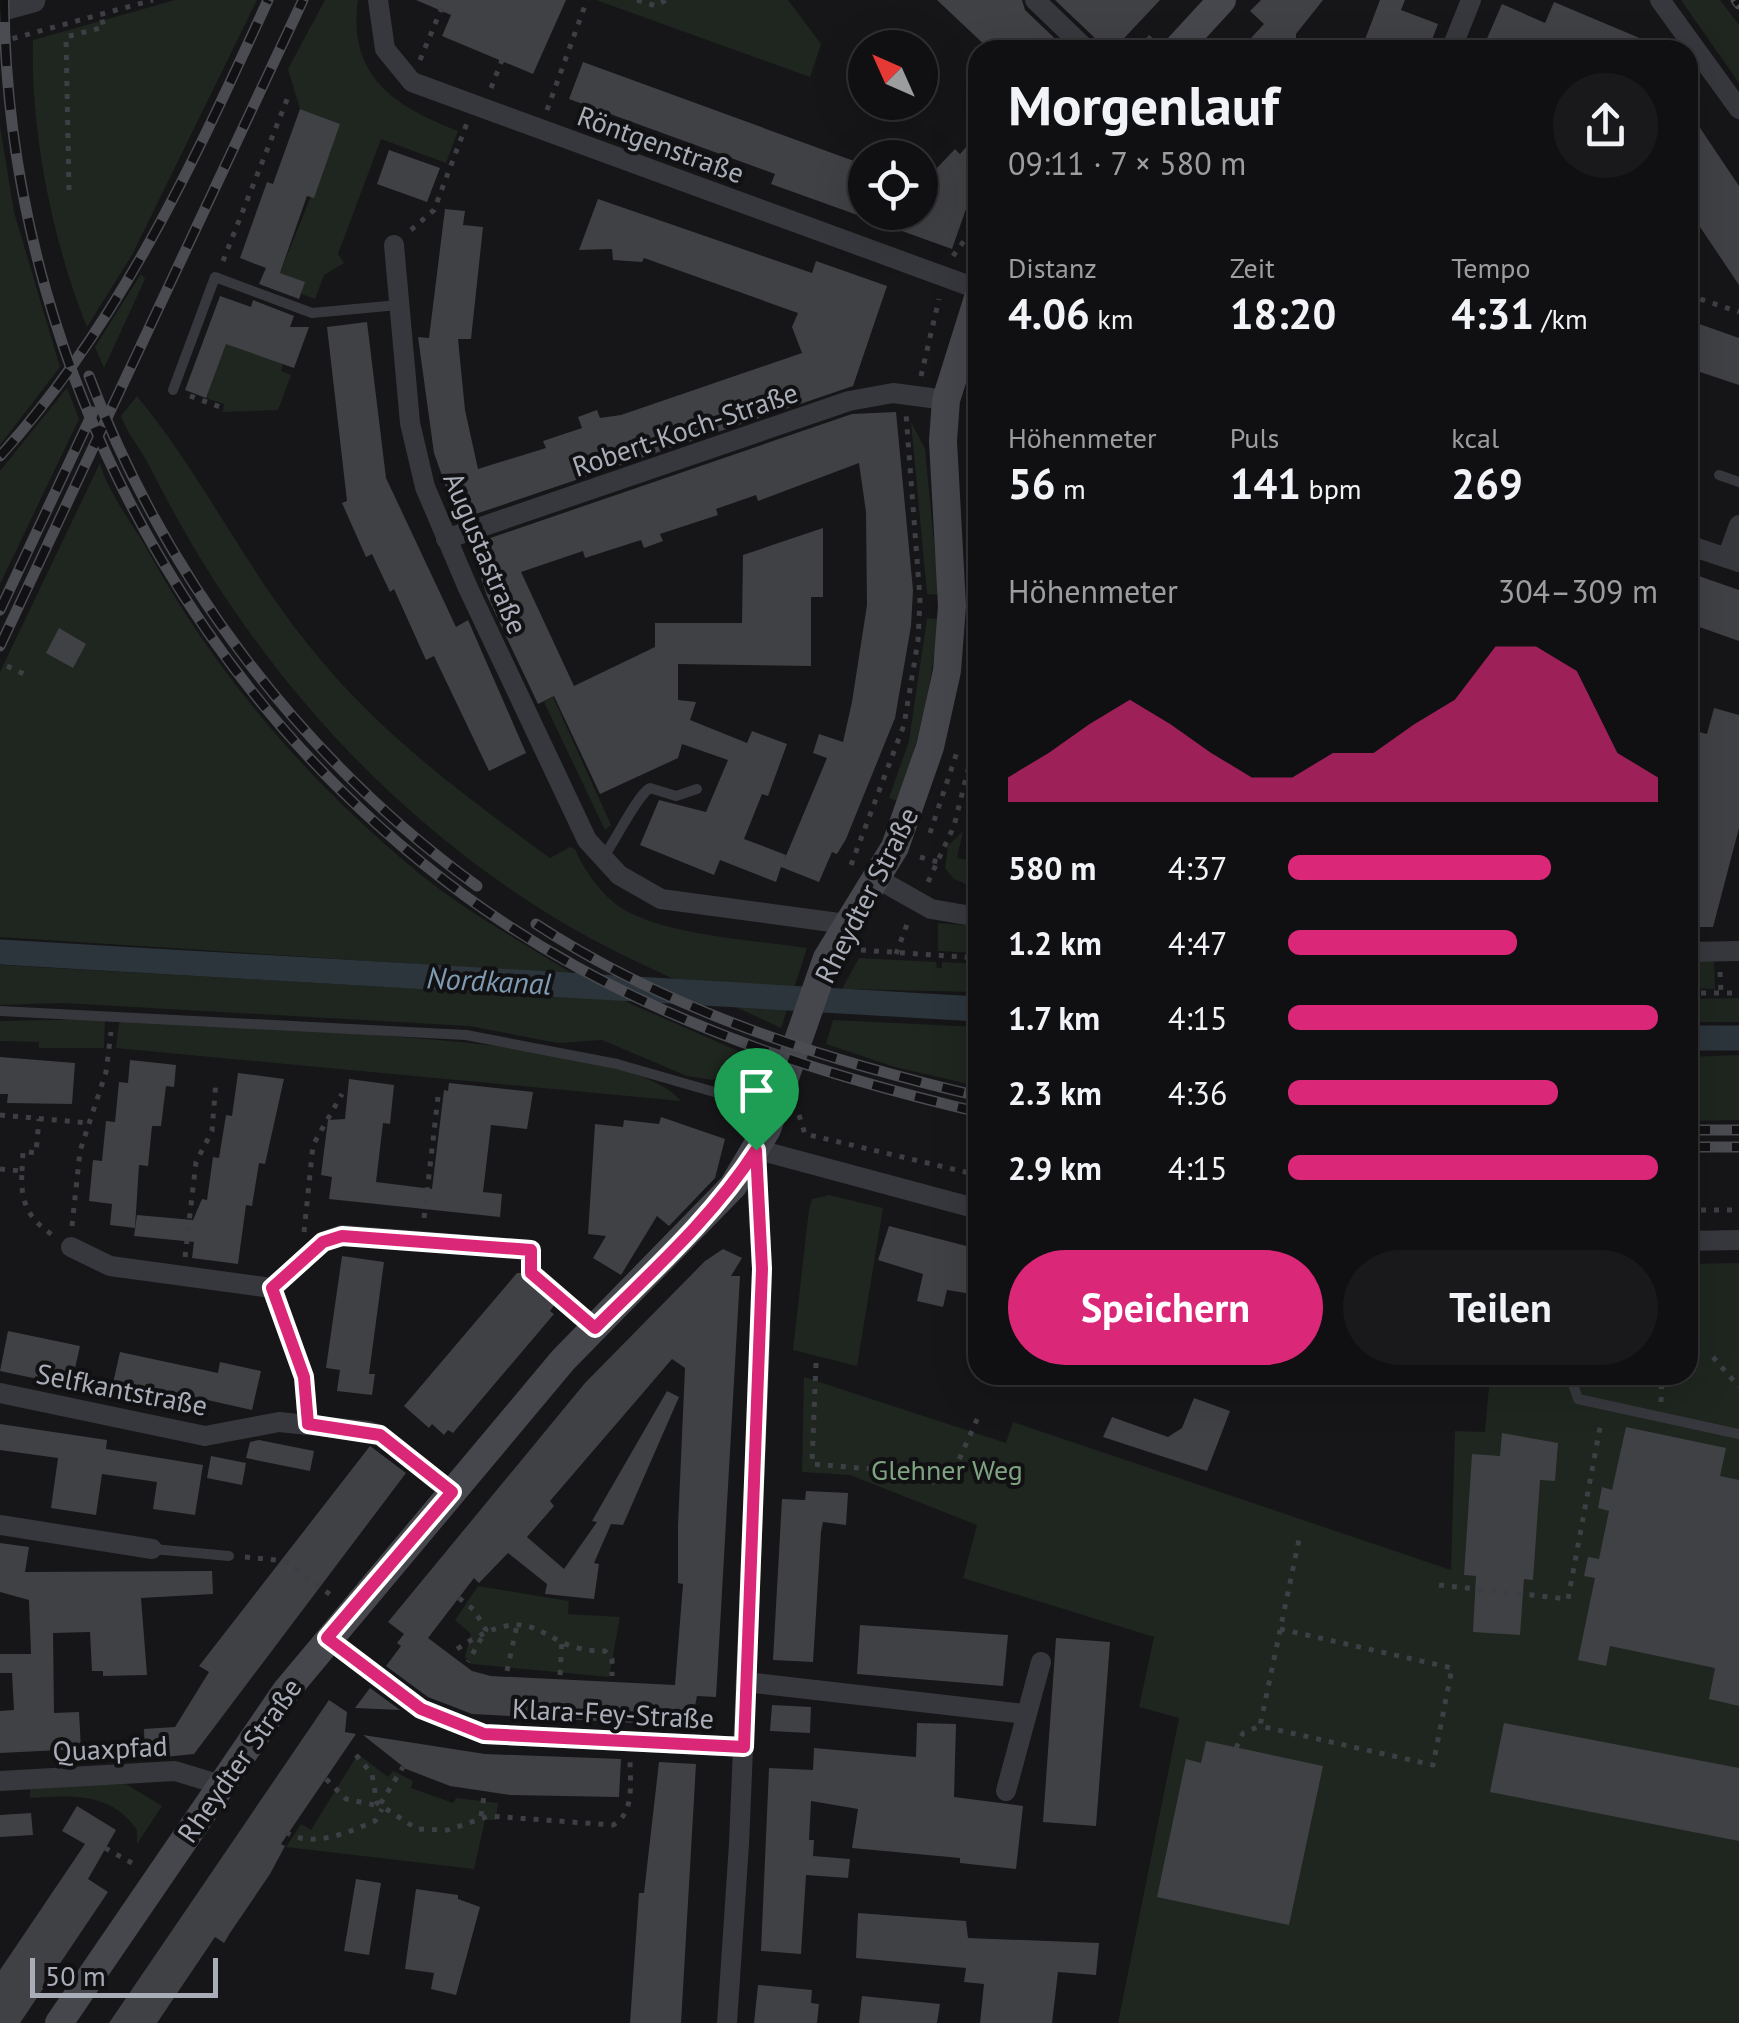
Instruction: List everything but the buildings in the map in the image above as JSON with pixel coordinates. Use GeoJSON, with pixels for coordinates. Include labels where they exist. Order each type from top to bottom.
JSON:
{"type":"FeatureCollection","features":[{"type":"Feature","properties":{"kind":"main road"},"geometry":{"type":"LineString","coordinates":[[1185,40],[1222,0]]}},
{"type":"Feature","properties":{"kind":"main road","name":"Rheydter Straße"},"geometry":{"type":"LineString","coordinates":[[59,2023],[221,1785],[327,1638],[595,1328],[698,1226],[733,1186],[756,1150],[776,1109],[823,970],[846,924],[862,875],[895,846],[918,790],[947,671],[952,606],[943,441],[946,400],[968,330]]}},
{"type":"Feature","properties":{"kind":"street"},"geometry":{"type":"LineString","coordinates":[[0,9],[33,0]]}},
{"type":"Feature","properties":{"kind":"street"},"geometry":{"type":"LineString","coordinates":[[378,0],[386,49],[412,82]]}},
{"type":"Feature","properties":{"kind":"street"},"geometry":{"type":"LineString","coordinates":[[1036,0],[1077,40]]}},
{"type":"Feature","properties":{"kind":"street"},"geometry":{"type":"LineString","coordinates":[[1455,40],[1472,0]]}},
{"type":"Feature","properties":{"kind":"street"},"geometry":{"type":"LineString","coordinates":[[1660,0],[1689,40]]}},
{"type":"Feature","properties":{"kind":"street"},"geometry":{"type":"LineString","coordinates":[[1698,52],[1739,108]]}},
{"type":"Feature","properties":{"kind":"street","name":"Röntgenstraße"},"geometry":{"type":"LineString","coordinates":[[412,82],[968,285]]}},
{"type":"Feature","properties":{"kind":"street","name":"Augustastraße"},"geometry":{"type":"LineString","coordinates":[[394,246],[410,424],[425,487],[572,813],[602,860],[642,891],[680,905],[831,918],[846,924]]}},
{"type":"Feature","properties":{"kind":"street","name":"Robert-Koch-Straße"},"geometry":{"type":"LineString","coordinates":[[446,539],[849,402],[893,393],[946,400]]}},
{"type":"Feature","properties":{"kind":"street"},"geometry":{"type":"LineString","coordinates":[[1698,548],[1733,560],[1739,526]]}},
{"type":"Feature","properties":{"kind":"street"},"geometry":{"type":"LineString","coordinates":[[862,875],[942,912],[968,916]]}},
{"type":"Feature","properties":{"kind":"street"},"geometry":{"type":"LineString","coordinates":[[1698,952],[1739,951]]}},
{"type":"Feature","properties":{"kind":"street"},"geometry":{"type":"LineString","coordinates":[[727,2023],[744,1747],[762,1269],[756,1150],[968,1205]]}},
{"type":"Feature","properties":{"kind":"street"},"geometry":{"type":"LineString","coordinates":[[272,1288],[323,1242],[342,1236],[531,1250]]}},
{"type":"Feature","properties":{"kind":"street"},"geometry":{"type":"LineString","coordinates":[[1698,1241],[1739,1240]]}},
{"type":"Feature","properties":{"kind":"street"},"geometry":{"type":"LineString","coordinates":[[71,1247],[110,1266],[272,1288]]}},
{"type":"Feature","properties":{"kind":"street"},"geometry":{"type":"LineString","coordinates":[[272,1288],[304,1377],[308,1424]]}},
{"type":"Feature","properties":{"kind":"street","name":"Selfkantstraße"},"geometry":{"type":"LineString","coordinates":[[0,1394],[205,1436],[279,1422],[380,1435],[452,1492]]}},
{"type":"Feature","properties":{"kind":"street"},"geometry":{"type":"LineString","coordinates":[[0,1525],[152,1549]]}},
{"type":"Feature","properties":{"kind":"street","name":"Klara-Fey-Straße"},"geometry":{"type":"LineString","coordinates":[[327,1638],[421,1709],[484,1734],[744,1747]]}},
{"type":"Feature","properties":{"kind":"street"},"geometry":{"type":"LineString","coordinates":[[1006,1791],[1041,1662]]}},
{"type":"Feature","properties":{"kind":"street"},"geometry":{"type":"LineString","coordinates":[[746,1682],[1025,1714]]}},
{"type":"Feature","properties":{"kind":"street","name":"Quaxpfad"},"geometry":{"type":"LineString","coordinates":[[0,1781],[176,1770],[221,1785]]}},
{"type":"Feature","properties":{"kind":"lane"},"geometry":{"type":"LineString","coordinates":[[173,390],[215,277],[312,313],[398,305]]}},
{"type":"Feature","properties":{"kind":"lane"},"geometry":{"type":"LineString","coordinates":[[1719,474],[1739,482]]}},
{"type":"Feature","properties":{"kind":"lane"},"geometry":{"type":"LineString","coordinates":[[602,860],[624,830],[642,792],[650,788],[676,796],[697,789]]}},
{"type":"Feature","properties":{"kind":"lane"},"geometry":{"type":"LineString","coordinates":[[0,1011],[466,1035],[529,1044],[776,1109]]}},
{"type":"Feature","properties":{"kind":"lane"},"geometry":{"type":"LineString","coordinates":[[1573,1385],[1578,1399],[1739,1434]]}},
{"type":"Feature","properties":{"kind":"lane"},"geometry":{"type":"LineString","coordinates":[[152,1549],[229,1556]]}},
{"type":"Feature","properties":{"kind":"path"},"geometry":{"type":"LineString","coordinates":[[0,42],[153,0]]}},
{"type":"Feature","properties":{"kind":"path"},"geometry":{"type":"LineString","coordinates":[[412,82],[445,0]]}},
{"type":"Feature","properties":{"kind":"path"},"geometry":{"type":"LineString","coordinates":[[540,130],[587,0]]}},
{"type":"Feature","properties":{"kind":"path"},"geometry":{"type":"LineString","coordinates":[[638,0],[656,6],[666,0]]}},
{"type":"Feature","properties":{"kind":"path"},"geometry":{"type":"LineString","coordinates":[[68,190],[66,38],[104,27],[101,16]]}},
{"type":"Feature","properties":{"kind":"path"},"geometry":{"type":"LineString","coordinates":[[215,277],[290,92]]}},
{"type":"Feature","properties":{"kind":"path"},"geometry":{"type":"LineString","coordinates":[[394,246],[434,210],[473,106]]}},
{"type":"Feature","properties":{"kind":"path"},"geometry":{"type":"LineString","coordinates":[[862,875],[853,850],[904,726],[918,640],[920,598],[904,424],[923,370],[942,276],[968,237]]}},
{"type":"Feature","properties":{"kind":"path"},"geometry":{"type":"LineString","coordinates":[[1698,298],[1739,312]]}},
{"type":"Feature","properties":{"kind":"path"},"geometry":{"type":"LineString","coordinates":[[173,390],[222,408]]}},
{"type":"Feature","properties":{"kind":"path"},"geometry":{"type":"LineString","coordinates":[[7,666],[24,674]]}},
{"type":"Feature","properties":{"kind":"path"},"geometry":{"type":"LineString","coordinates":[[896,954],[954,826],[968,781]]}},
{"type":"Feature","properties":{"kind":"path"},"geometry":{"type":"LineString","coordinates":[[954,826],[963,828]]}},
{"type":"Feature","properties":{"kind":"path"},"geometry":{"type":"LineString","coordinates":[[920,857],[938,862]]}},
{"type":"Feature","properties":{"kind":"path"},"geometry":{"type":"LineString","coordinates":[[851,953],[968,958]]}},
{"type":"Feature","properties":{"kind":"path"},"geometry":{"type":"LineString","coordinates":[[1698,994],[1739,993]]}},
{"type":"Feature","properties":{"kind":"path"},"geometry":{"type":"LineString","coordinates":[[71,1247],[80,1151],[106,1072],[114,1014]]}},
{"type":"Feature","properties":{"kind":"path"},"geometry":{"type":"LineString","coordinates":[[183,1274],[196,1162],[212,1130],[216,1082]]}},
{"type":"Feature","properties":{"kind":"path"},"geometry":{"type":"LineString","coordinates":[[300,1260],[313,1145],[342,1094]]}},
{"type":"Feature","properties":{"kind":"path"},"geometry":{"type":"LineString","coordinates":[[421,1241],[438,1097]]}},
{"type":"Feature","properties":{"kind":"path"},"geometry":{"type":"LineString","coordinates":[[0,1115],[89,1123]]}},
{"type":"Feature","properties":{"kind":"path"},"geometry":{"type":"LineString","coordinates":[[39,1118],[36,1152],[23,1151],[22,1198],[31,1218],[71,1247]]}},
{"type":"Feature","properties":{"kind":"path"},"geometry":{"type":"LineString","coordinates":[[805,1134],[968,1173]]}},
{"type":"Feature","properties":{"kind":"path"},"geometry":{"type":"LineString","coordinates":[[0,1169],[22,1171]]}},
{"type":"Feature","properties":{"kind":"path"},"geometry":{"type":"LineString","coordinates":[[1698,1210],[1739,1210]]}},
{"type":"Feature","properties":{"kind":"path"},"geometry":{"type":"LineString","coordinates":[[531,1250],[531,1273],[595,1328]]}},
{"type":"Feature","properties":{"kind":"path"},"geometry":{"type":"LineString","coordinates":[[1713,1357],[1739,1388]]}},
{"type":"Feature","properties":{"kind":"path"},"geometry":{"type":"LineString","coordinates":[[816,1363],[812,1464],[884,1470],[933,1482],[954,1469],[978,1417]]}},
{"type":"Feature","properties":{"kind":"path"},"geometry":{"type":"LineString","coordinates":[[1661,1417],[1662,1385]]}},
{"type":"Feature","properties":{"kind":"path"},"geometry":{"type":"LineString","coordinates":[[1440,1585],[1568,1600],[1604,1405]]}},
{"type":"Feature","properties":{"kind":"path"},"geometry":{"type":"LineString","coordinates":[[1260,1726],[1300,1535]]}},
{"type":"Feature","properties":{"kind":"path"},"geometry":{"type":"LineString","coordinates":[[229,1556],[284,1561],[350,1611]]}},
{"type":"Feature","properties":{"kind":"path"},"geometry":{"type":"LineString","coordinates":[[458,1598],[474,1610],[486,1630]]}},
{"type":"Feature","properties":{"kind":"path"},"geometry":{"type":"LineString","coordinates":[[507,1671],[518,1624]]}},
{"type":"Feature","properties":{"kind":"path"},"geometry":{"type":"LineString","coordinates":[[457,1649],[486,1630],[518,1624],[605,1651],[612,1659],[612,1676]]}},
{"type":"Feature","properties":{"kind":"path"},"geometry":{"type":"LineString","coordinates":[[1236,1748],[1243,1734],[1260,1726],[1432,1764],[1452,1668],[1280,1629]]}},
{"type":"Feature","properties":{"kind":"path"},"geometry":{"type":"LineString","coordinates":[[468,1662],[486,1630]]}},
{"type":"Feature","properties":{"kind":"path"},"geometry":{"type":"LineString","coordinates":[[560,1675],[562,1639]]}},
{"type":"Feature","properties":{"kind":"path"},"geometry":{"type":"LineString","coordinates":[[326,1779],[346,1800],[381,1807],[428,1831],[448,1830],[481,1816],[619,1822],[629,1802],[631,1742]]}},
{"type":"Feature","properties":{"kind":"path"},"geometry":{"type":"LineString","coordinates":[[356,1755],[372,1774],[381,1807]]}},
{"type":"Feature","properties":{"kind":"path"},"geometry":{"type":"LineString","coordinates":[[286,1832],[299,1839],[323,1838],[375,1821],[403,1767]]}},
{"type":"Feature","properties":{"kind":"path"},"geometry":{"type":"LineString","coordinates":[[481,1816],[484,1796]]}},
{"type":"Feature","properties":{"kind":"path"},"geometry":{"type":"LineString","coordinates":[[106,1848],[132,1862]]}},
{"type":"Feature","properties":{"kind":"green space"},"geometry":{"type":"Polygon","coordinates":[[[175,0],[257,0],[132,255],[87,327],[64,260],[46,186],[35,112],[33,40],[175,0]]]}},
{"type":"Feature","properties":{"kind":"green space"},"geometry":{"type":"Polygon","coordinates":[[[325,0],[358,0],[360,50],[368,69],[396,99],[458,131],[446,163],[381,139],[338,254],[344,263],[324,275],[315,299],[301,294],[304,282],[280,273],[340,124],[300,109],[288,69],[325,0]]]}},
{"type":"Feature","properties":{"kind":"green space"},"geometry":{"type":"Polygon","coordinates":[[[596,0],[788,0],[821,44],[810,77],[596,0]]]}},
{"type":"Feature","properties":{"kind":"green space"},"geometry":{"type":"Polygon","coordinates":[[[1681,0],[1720,0],[1739,25],[1739,83],[1681,0]]]}},
{"type":"Feature","properties":{"kind":"green space"},"geometry":{"type":"Polygon","coordinates":[[[0,126],[14,212],[60,367],[0,445],[0,126]]]}},
{"type":"Feature","properties":{"kind":"green space"},"geometry":{"type":"Polygon","coordinates":[[[141,274],[145,279],[104,368],[95,347],[141,274]]]}},
{"type":"Feature","properties":{"kind":"green space"},"geometry":{"type":"Polygon","coordinates":[[[226,343],[283,364],[281,371],[291,375],[278,410],[223,412],[224,404],[206,398],[226,343]]]}},
{"type":"Feature","properties":{"kind":"green space"},"geometry":{"type":"Polygon","coordinates":[[[67,388],[79,419],[0,584],[0,471],[67,388]]]}},
{"type":"Feature","properties":{"kind":"green space"},"geometry":{"type":"Polygon","coordinates":[[[137,396],[310,647],[364,707],[422,760],[550,858],[570,847],[575,849],[595,882],[623,909],[687,931],[807,948],[781,1028],[635,961],[550,915],[427,825],[371,774],[271,662],[187,536],[121,416],[137,396]]]}},
{"type":"Feature","properties":{"kind":"green space"},"geometry":{"type":"Polygon","coordinates":[[[911,422],[925,449],[939,595],[927,594],[911,422]]]}},
{"type":"Feature","properties":{"kind":"green space"},"geometry":{"type":"Polygon","coordinates":[[[100,463],[114,496],[203,640],[303,765],[379,839],[438,888],[573,974],[0,937],[0,672],[100,463]]]}},
{"type":"Feature","properties":{"kind":"green space"},"geometry":{"type":"Polygon","coordinates":[[[927,618],[939,619],[933,666],[898,801],[889,798],[909,741],[927,618]]]}},
{"type":"Feature","properties":{"kind":"green space"},"geometry":{"type":"Polygon","coordinates":[[[553,697],[611,825],[605,830],[544,702],[553,697]]]}},
{"type":"Feature","properties":{"kind":"green space"},"geometry":{"type":"Polygon","coordinates":[[[963,831],[957,858],[968,860],[968,885],[954,879],[945,868],[948,846],[963,831]]]}},
{"type":"Feature","properties":{"kind":"green space"},"geometry":{"type":"Polygon","coordinates":[[[938,923],[968,925],[968,953],[938,951],[938,923]]]}},
{"type":"Feature","properties":{"kind":"green space"},"geometry":{"type":"Polygon","coordinates":[[[859,958],[936,962],[937,968],[942,968],[942,962],[968,963],[968,992],[842,989],[859,958]]]}},
{"type":"Feature","properties":{"kind":"green space"},"geometry":{"type":"Polygon","coordinates":[[[1714,959],[1715,989],[1698,988],[1698,960],[1714,959]]]}},
{"type":"Feature","properties":{"kind":"green space"},"geometry":{"type":"Polygon","coordinates":[[[0,965],[622,1000],[754,1058],[713,1080],[687,1076],[602,1040],[558,1043],[469,1026],[63,1003],[0,1005],[0,965]]]}},
{"type":"Feature","properties":{"kind":"green space"},"geometry":{"type":"Polygon","coordinates":[[[1739,998],[1739,1022],[1698,1022],[1698,999],[1739,998]]]}},
{"type":"Feature","properties":{"kind":"green space"},"geometry":{"type":"Polygon","coordinates":[[[105,1019],[104,1048],[39,1048],[39,1042],[0,1041],[0,1021],[105,1019]]]}},
{"type":"Feature","properties":{"kind":"green space"},"geometry":{"type":"Polygon","coordinates":[[[131,1020],[510,1048],[586,1060],[645,1078],[681,1101],[116,1048],[119,1023],[131,1020]]]}},
{"type":"Feature","properties":{"kind":"green space"},"geometry":{"type":"Polygon","coordinates":[[[833,1020],[968,1027],[968,1084],[895,1067],[826,1044],[833,1020]]]}},
{"type":"Feature","properties":{"kind":"green space"},"geometry":{"type":"Polygon","coordinates":[[[1739,1055],[1739,1120],[1698,1121],[1698,1057],[1739,1055]]]}},
{"type":"Feature","properties":{"kind":"green space"},"geometry":{"type":"Polygon","coordinates":[[[829,1195],[883,1208],[857,1366],[793,1350],[809,1209],[812,1199],[829,1195]]]}},
{"type":"Feature","properties":{"kind":"green space","name":"Glehner Weg"},"geometry":{"type":"Polygon","coordinates":[[[1739,1263],[1739,2023],[1118,2023],[1179,1718],[1139,1707],[1154,1637],[963,1578],[977,1525],[850,1475],[802,1472],[804,1377],[1006,1443],[1013,1422],[1451,1570],[1455,1431],[1485,1432],[1489,1385],[1698,1385],[1698,1264],[1739,1263]]]}},
{"type":"Feature","properties":{"kind":"green space"},"geometry":{"type":"Polygon","coordinates":[[[478,1586],[569,1601],[568,1614],[620,1617],[609,1677],[472,1664],[465,1657],[471,1634],[455,1620],[478,1586]]]}},
{"type":"Feature","properties":{"kind":"green space"},"geometry":{"type":"Polygon","coordinates":[[[358,1754],[388,1777],[393,1771],[413,1781],[411,1788],[453,1803],[456,1798],[498,1803],[496,1820],[485,1820],[474,1869],[286,1847],[301,1824],[311,1830],[358,1754]]]}},
{"type":"Feature","properties":{"kind":"green space"},"geometry":{"type":"Polygon","coordinates":[[[126,1784],[162,1806],[137,1844],[137,1830],[103,1802],[60,1796],[30,1798],[30,1786],[126,1784]]]}},
{"type":"Feature","properties":{"kind":"waterway","name":"Nordkanal"},"geometry":{"type":"LineString","coordinates":[[0,952],[968,1008]]}},
{"type":"Feature","properties":{"kind":"waterway","name":"Nordkanal"},"geometry":{"type":"LineString","coordinates":[[1698,1038],[1739,1038]]}},
{"type":"Feature","properties":{"kind":"railway"},"geometry":{"type":"LineString","coordinates":[[4,0],[15,147],[46,291],[95,429],[162,560],[244,681],[342,791],[453,887],[577,967],[673,1014],[772,1053],[968,1109]]}},
{"type":"Feature","properties":{"kind":"railway"},"geometry":{"type":"LineString","coordinates":[[0,456],[43,405],[118,296],[182,180],[268,0]]}},
{"type":"Feature","properties":{"kind":"railway"},"geometry":{"type":"LineString","coordinates":[[0,646],[303,0]]}},
{"type":"Feature","properties":{"kind":"railway"},"geometry":{"type":"LineString","coordinates":[[1736,0],[1739,4]]}},
{"type":"Feature","properties":{"kind":"railway"},"geometry":{"type":"LineString","coordinates":[[89,376],[120,451],[157,523],[246,660],[354,782],[413,836],[477,886]]}},
{"type":"Feature","properties":{"kind":"railway"},"geometry":{"type":"LineString","coordinates":[[0,610],[93,412]]}},
{"type":"Feature","properties":{"kind":"railway"},"geometry":{"type":"LineString","coordinates":[[536,924],[640,983],[749,1029],[863,1066],[968,1094]]}},
{"type":"Feature","properties":{"kind":"railway"},"geometry":{"type":"LineString","coordinates":[[1698,1130],[1739,1130]]}},
{"type":"Feature","properties":{"kind":"railway"},"geometry":{"type":"LineString","coordinates":[[1698,1147],[1739,1147]]}},
{"type":"Feature","properties":{"kind":"route"},"geometry":{"type":"LineString","coordinates":[[756,1150],[762,1269],[744,1747],[484,1734],[421,1709],[327,1638],[452,1492],[380,1435],[308,1424],[304,1377],[272,1288],[323,1242],[342,1236],[364,1234],[531,1250],[531,1273],[595,1328],[698,1226],[733,1186],[756,1150]]}}]}
